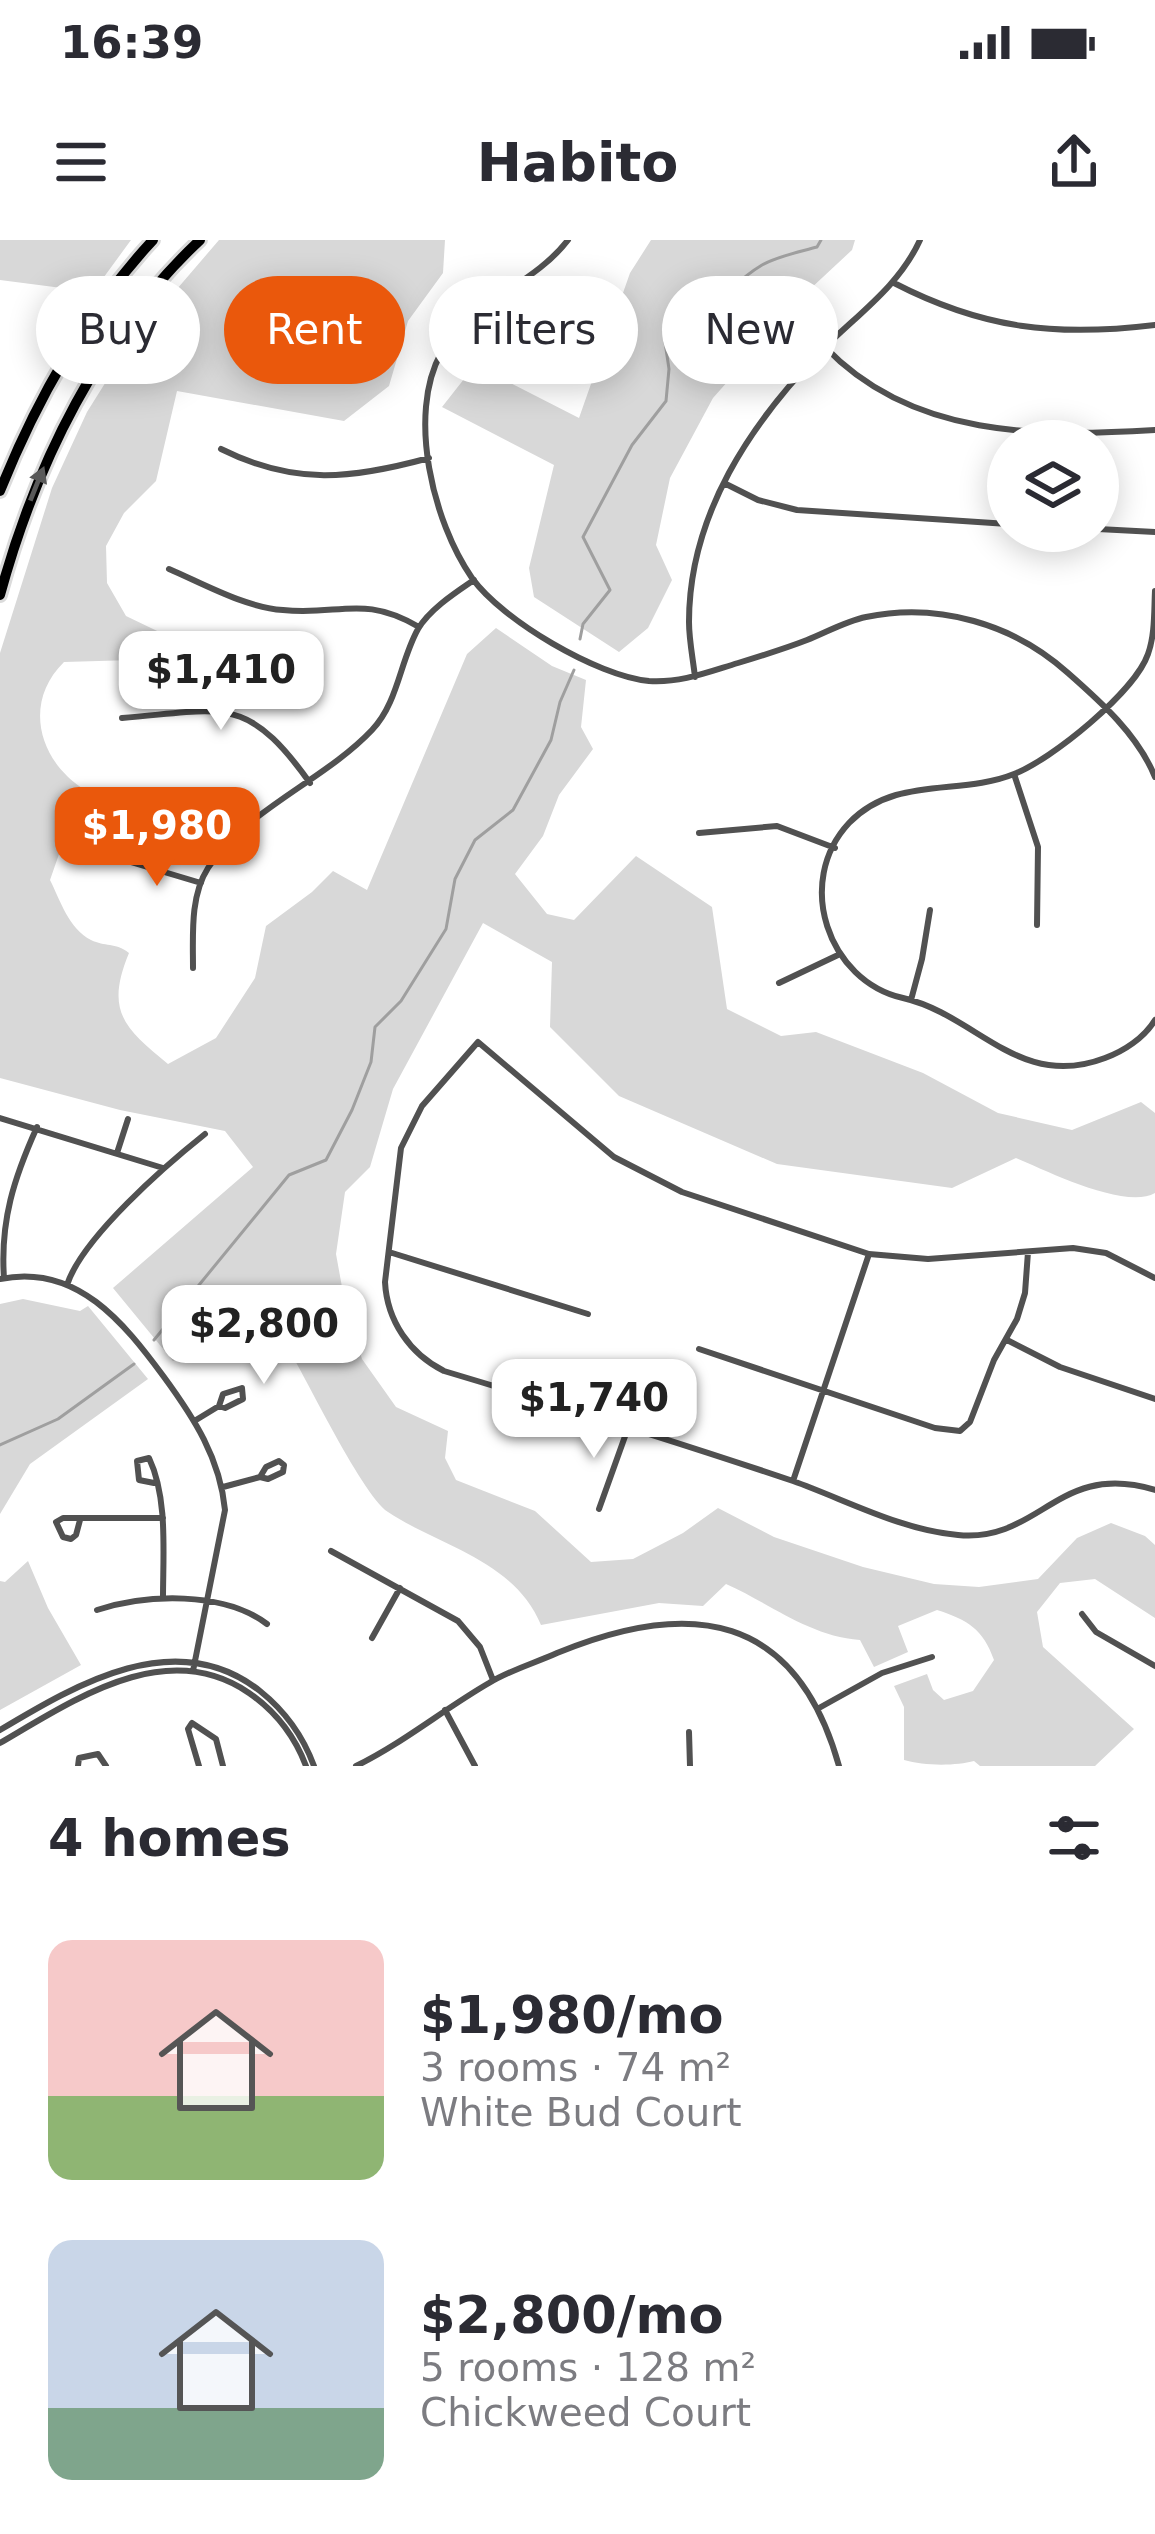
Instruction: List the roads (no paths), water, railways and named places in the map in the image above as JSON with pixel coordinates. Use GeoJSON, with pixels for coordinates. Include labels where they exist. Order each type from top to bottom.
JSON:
{"type":"FeatureCollection","features":[{"type":"Feature","properties":{"kind":"highway"},"geometry":{"type":"LineString","coordinates":[[0,490],[61,366],[124,273],[153,240]]}},
{"type":"Feature","properties":{"kind":"highway"},"geometry":{"type":"LineString","coordinates":[[0,595],[36,488],[87,382],[150,296],[200,240]]}},
{"type":"Feature","properties":{"kind":"street"},"geometry":{"type":"LineString","coordinates":[[549,240],[561,250]]}},
{"type":"Feature","properties":{"kind":"street"},"geometry":{"type":"LineString","coordinates":[[568,240],[545,267],[483,309],[449,340],[425,396],[429,458],[442,514],[474,580],[521,621],[596,667],[647,681],[694,677],[865,617],[966,616],[1053,660],[1108,709],[1155,777]]}},
{"type":"Feature","properties":{"kind":"street"},"geometry":{"type":"LineString","coordinates":[[838,335],[894,283],[920,240]]}},
{"type":"Feature","properties":{"kind":"street"},"geometry":{"type":"LineString","coordinates":[[894,283],[1004,325],[1065,332],[1155,325]]}},
{"type":"Feature","properties":{"kind":"street"},"geometry":{"type":"LineString","coordinates":[[838,361],[913,406],[972,426],[1044,434],[1155,430]]}},
{"type":"Feature","properties":{"kind":"street"},"geometry":{"type":"LineString","coordinates":[[694,677],[689,621],[700,543],[712,504],[769,410],[792,384]]}},
{"type":"Feature","properties":{"kind":"street"},"geometry":{"type":"LineString","coordinates":[[221,449],[270,471],[316,476],[356,475],[429,458]]}},
{"type":"Feature","properties":{"kind":"street"},"geometry":{"type":"LineString","coordinates":[[724,482],[758,500],[797,510],[987,523]]}},
{"type":"Feature","properties":{"kind":"street"},"geometry":{"type":"LineString","coordinates":[[1119,530],[1155,532]]}},
{"type":"Feature","properties":{"kind":"street"},"geometry":{"type":"LineString","coordinates":[[169,568],[246,601],[284,610],[375,608],[419,627]]}},
{"type":"Feature","properties":{"kind":"street"},"geometry":{"type":"LineString","coordinates":[[193,968],[195,907],[215,857],[376,726],[419,627],[474,580]]}},
{"type":"Feature","properties":{"kind":"street"},"geometry":{"type":"LineString","coordinates":[[1155,591],[1149,653],[1136,678],[1108,709],[1014,775],[901,793],[849,823],[835,848],[822,890],[823,910],[838,955],[874,988],[950,1014],[1016,1057],[1062,1067],[1101,1060],[1152,1032],[1155,1020]]}},
{"type":"Feature","properties":{"kind":"street"},"geometry":{"type":"LineString","coordinates":[[122,718],[204,711],[248,717],[277,739],[310,783]]}},
{"type":"Feature","properties":{"kind":"street"},"geometry":{"type":"LineString","coordinates":[[1014,775],[1038,847],[1037,925]]}},
{"type":"Feature","properties":{"kind":"street"},"geometry":{"type":"LineString","coordinates":[[699,833],[777,826],[835,848]]}},
{"type":"Feature","properties":{"kind":"street"},"geometry":{"type":"LineString","coordinates":[[124,860],[201,883]]}},
{"type":"Feature","properties":{"kind":"street"},"geometry":{"type":"LineString","coordinates":[[910,1000],[930,910]]}},
{"type":"Feature","properties":{"kind":"street"},"geometry":{"type":"LineString","coordinates":[[779,983],[838,955]]}},
{"type":"Feature","properties":{"kind":"street"},"geometry":{"type":"LineString","coordinates":[[1155,1278],[1106,1253],[1073,1248],[928,1259],[869,1254],[658,1182],[614,1157],[478,1042],[422,1106],[401,1148],[385,1282],[388,1307],[406,1340],[428,1363],[793,1481],[928,1530],[973,1536],[1014,1526],[1091,1484],[1130,1484],[1155,1490]]}},
{"type":"Feature","properties":{"kind":"street"},"geometry":{"type":"LineString","coordinates":[[0,1118],[163,1168]]}},
{"type":"Feature","properties":{"kind":"street"},"geometry":{"type":"LineString","coordinates":[[117,1153],[128,1119]]}},
{"type":"Feature","properties":{"kind":"street"},"geometry":{"type":"LineString","coordinates":[[38,1127],[18,1166],[6,1205],[2,1278],[35,1277],[67,1285],[96,1299],[122,1321],[196,1420],[223,1487],[222,1536],[194,1667]]}},
{"type":"Feature","properties":{"kind":"street"},"geometry":{"type":"LineString","coordinates":[[67,1285],[79,1259],[163,1168],[205,1134]]}},
{"type":"Feature","properties":{"kind":"street"},"geometry":{"type":"LineString","coordinates":[[699,1349],[935,1428],[960,1430],[970,1422],[1025,1294],[1028,1251]]}},
{"type":"Feature","properties":{"kind":"street"},"geometry":{"type":"LineString","coordinates":[[389,1252],[587,1315]]}},
{"type":"Feature","properties":{"kind":"street"},"geometry":{"type":"LineString","coordinates":[[793,1481],[869,1254]]}},
{"type":"Feature","properties":{"kind":"street"},"geometry":{"type":"LineString","coordinates":[[1007,1340],[1060,1367],[1155,1399]]}},
{"type":"Feature","properties":{"kind":"street"},"geometry":{"type":"LineString","coordinates":[[196,1420],[219,1406]]}},
{"type":"Feature","properties":{"kind":"street"},"geometry":{"type":"LineString","coordinates":[[599,1509],[628,1428]]}},
{"type":"Feature","properties":{"kind":"street"},"geometry":{"type":"LineString","coordinates":[[223,1487],[260,1477]]}},
{"type":"Feature","properties":{"kind":"street"},"geometry":{"type":"LineString","coordinates":[[154,1483],[163,1518],[163,1598]]}},
{"type":"Feature","properties":{"kind":"street"},"geometry":{"type":"LineString","coordinates":[[80,1520],[163,1518]]}},
{"type":"Feature","properties":{"kind":"street"},"geometry":{"type":"LineString","coordinates":[[331,1551],[458,1621],[480,1647],[493,1680]]}},
{"type":"Feature","properties":{"kind":"street"},"geometry":{"type":"LineString","coordinates":[[372,1638],[400,1588]]}},
{"type":"Feature","properties":{"kind":"street"},"geometry":{"type":"LineString","coordinates":[[97,1610],[163,1598],[248,1613],[267,1624]]}},
{"type":"Feature","properties":{"kind":"street"},"geometry":{"type":"LineString","coordinates":[[1082,1615],[1096,1632],[1155,1666]]}},
{"type":"Feature","properties":{"kind":"street"},"geometry":{"type":"LineString","coordinates":[[356,1766],[493,1680],[609,1632],[661,1622],[698,1623],[740,1636],[781,1660],[819,1708],[839,1766]]}},
{"type":"Feature","properties":{"kind":"street"},"geometry":{"type":"LineString","coordinates":[[819,1708],[882,1673],[932,1657]]}},
{"type":"Feature","properties":{"kind":"street"},"geometry":{"type":"LineString","coordinates":[[0,1730],[86,1681],[143,1664],[194,1667],[241,1678],[271,1700],[302,1738],[310,1766]]}},
{"type":"Feature","properties":{"kind":"street"},"geometry":{"type":"LineString","coordinates":[[0,1743],[129,1677],[194,1667]]}},
{"type":"Feature","properties":{"kind":"street"},"geometry":{"type":"LineString","coordinates":[[445,1710],[475,1766]]}},
{"type":"Feature","properties":{"kind":"street"},"geometry":{"type":"LineString","coordinates":[[199,1766],[188,1730],[192,1723],[216,1739],[223,1766]]}},
{"type":"Feature","properties":{"kind":"street"},"geometry":{"type":"LineString","coordinates":[[689,1732],[690,1766]]}},
{"type":"Feature","properties":{"kind":"street"},"geometry":{"type":"LineString","coordinates":[[78,1766],[80,1758],[98,1754],[106,1766]]}},
{"type":"Feature","properties":{"kind":"waterway"},"geometry":{"type":"LineString","coordinates":[[580,639],[583,624],[610,590],[583,537],[632,445],[666,401],[665,342],[677,323],[704,311],[762,265],[817,247],[821,240]]}},
{"type":"Feature","properties":{"kind":"waterway"},"geometry":{"type":"LineString","coordinates":[[154,1340],[289,1175],[326,1160],[371,1062],[375,1027],[401,1001],[446,929],[455,879],[475,840],[513,810],[551,740],[574,670]]}},
{"type":"Feature","properties":{"kind":"waterway"},"geometry":{"type":"LineString","coordinates":[[0,1445],[58,1419],[134,1364]]}}]}
